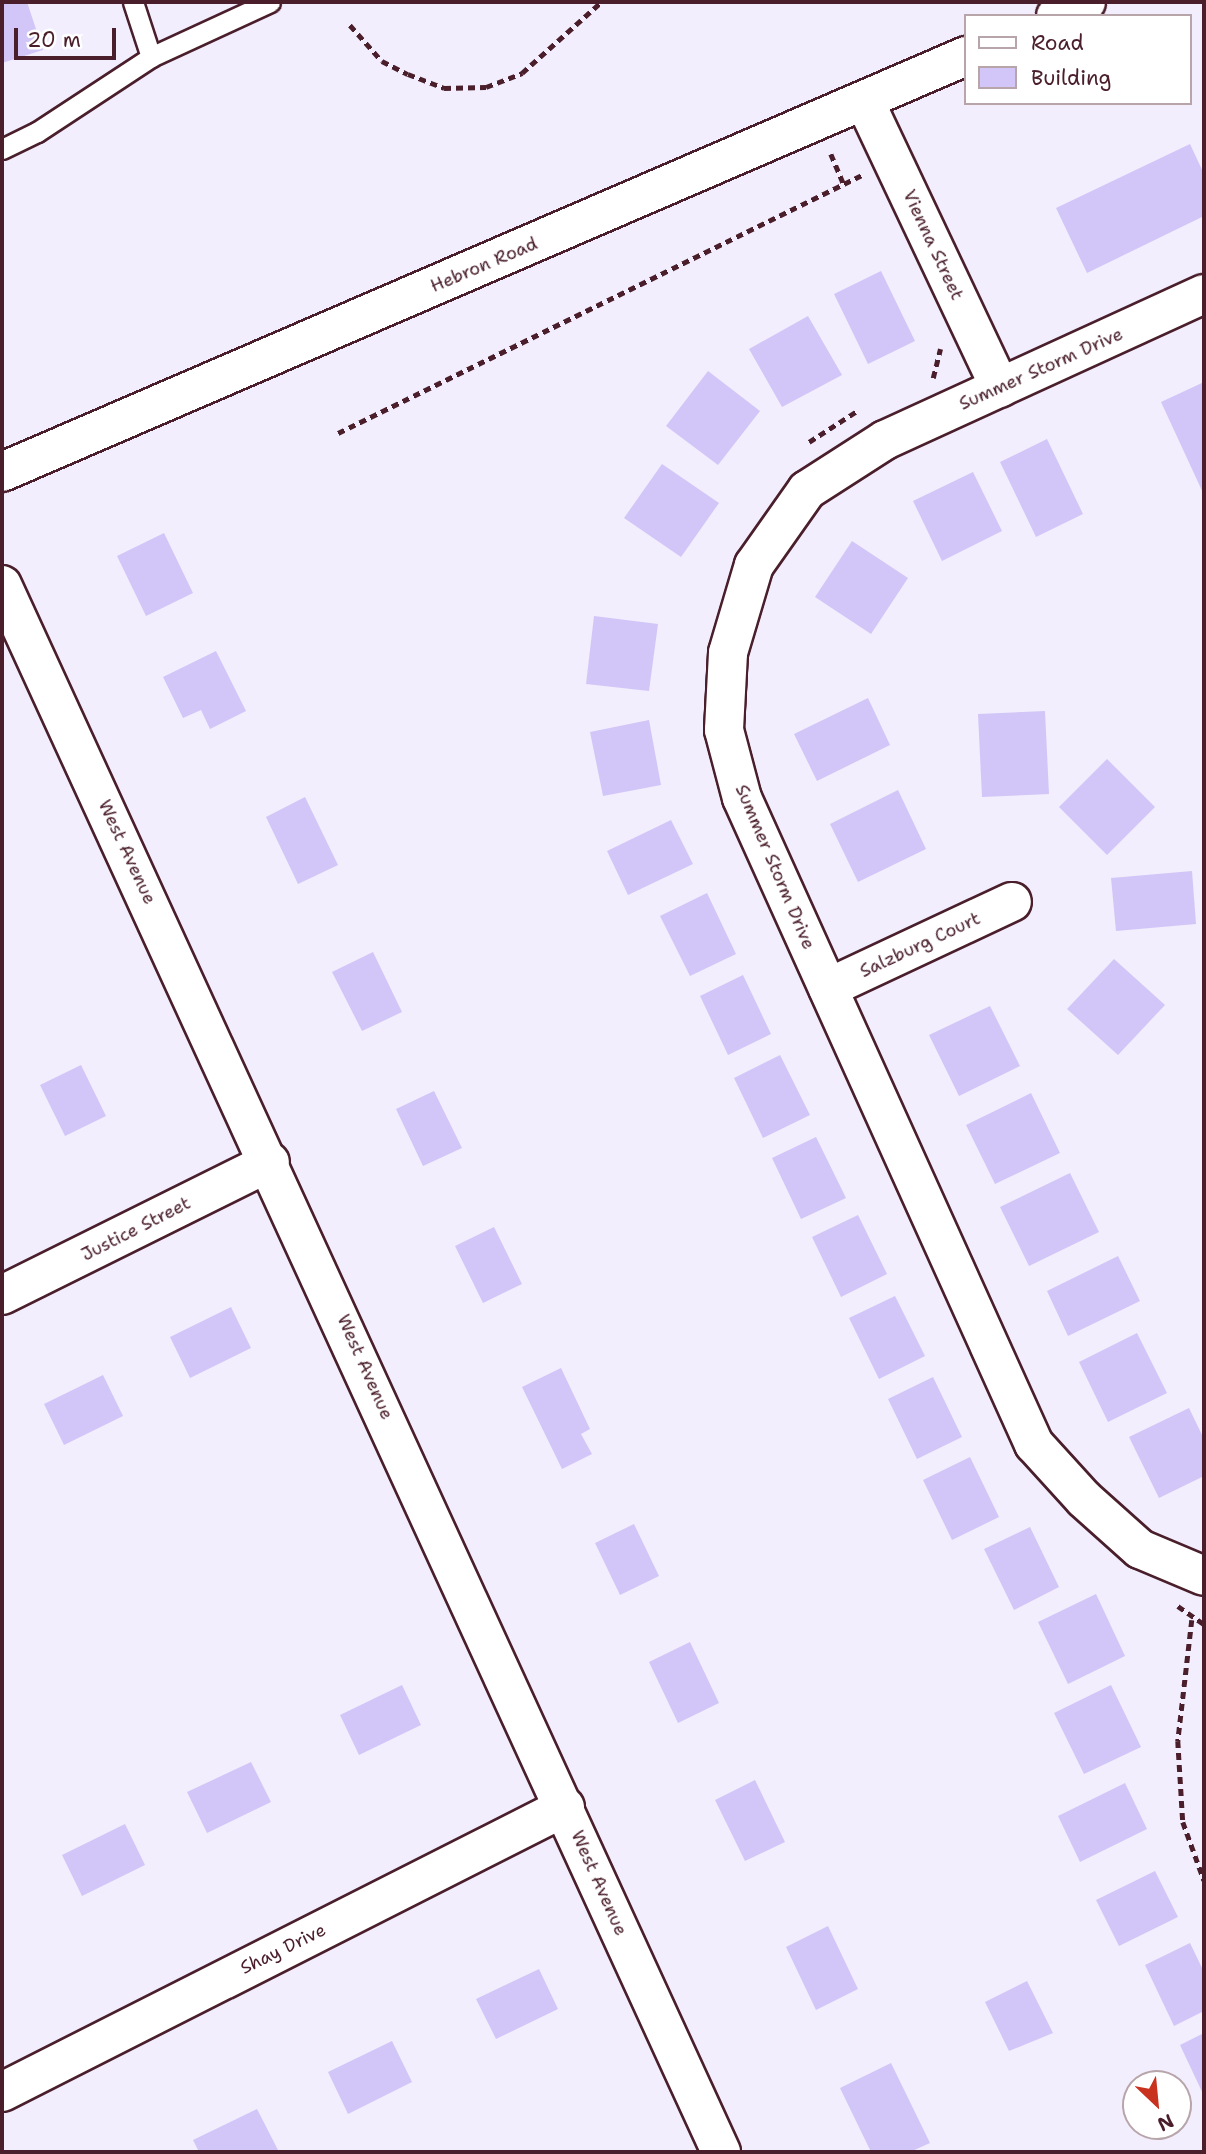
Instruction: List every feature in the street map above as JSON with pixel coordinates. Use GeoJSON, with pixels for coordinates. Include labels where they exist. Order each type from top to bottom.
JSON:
{"type":"FeatureCollection","features":[{"type":"Feature","properties":{"kind":"street"},"geometry":{"type":"LineString","coordinates":[[1060,14],[1086,2]]}},
{"type":"Feature","properties":{"kind":"street","name":"Hebron Road"},"geometry":{"type":"LineString","coordinates":[[2,472],[865,102],[964,57]]}},
{"type":"Feature","properties":{"kind":"street","name":"Vienna Street"},"geometry":{"type":"LineString","coordinates":[[865,102],[1000,388]]}},
{"type":"Feature","properties":{"kind":"street","name":"Summer Storm Drive"},"geometry":{"type":"LineString","coordinates":[[1204,295],[885,440],[807,491],[754,565],[728,653],[724,730],[742,798],[1034,1444],[1084,1499],[1140,1549],[1204,1576]]}},
{"type":"Feature","properties":{"kind":"street","name":"West Avenue"},"geometry":{"type":"LineString","coordinates":[[2,585],[270,1163],[721,2152]]}},
{"type":"Feature","properties":{"kind":"street","name":"Salzburg Court"},"geometry":{"type":"LineString","coordinates":[[828,988],[1012,902]]}},
{"type":"Feature","properties":{"kind":"street","name":"Justice Street"},"geometry":{"type":"LineString","coordinates":[[2,1295],[270,1163]]}},
{"type":"Feature","properties":{"kind":"street","name":"Shay Drive"},"geometry":{"type":"LineString","coordinates":[[2,2092],[565,1807]]}},
{"type":"Feature","properties":{"kind":"lane"},"geometry":{"type":"LineString","coordinates":[[133,2],[151,57]]}},
{"type":"Feature","properties":{"kind":"lane"},"geometry":{"type":"LineString","coordinates":[[2,149],[37,132],[151,57],[270,2]]}},
{"type":"Feature","properties":{"kind":"path"},"geometry":{"type":"LineString","coordinates":[[349,25],[382,61],[408,74],[444,88],[486,87],[522,73],[601,2]]}},
{"type":"Feature","properties":{"kind":"path"},"geometry":{"type":"LineString","coordinates":[[338,433],[869,171]]}},
{"type":"Feature","properties":{"kind":"path"},"geometry":{"type":"LineString","coordinates":[[922,383],[934,377],[940,342]]}},
{"type":"Feature","properties":{"kind":"path"},"geometry":{"type":"LineString","coordinates":[[802,449],[862,409]]}},
{"type":"Feature","properties":{"kind":"path"},"geometry":{"type":"LineString","coordinates":[[1173,1600],[1192,1620],[1204,1624]]}},
{"type":"Feature","properties":{"kind":"path"},"geometry":{"type":"LineString","coordinates":[[1192,1620],[1178,1741],[1183,1822],[1204,1880]]}},
{"type":"Feature","properties":{"kind":"building"},"geometry":{"type":"Polygon","coordinates":[[[2,2],[27,2],[43,50],[2,63],[2,2]]]}},
{"type":"Feature","properties":{"kind":"building"},"geometry":{"type":"Polygon","coordinates":[[[1190,144],[1204,174],[1204,216],[1087,273],[1056,208],[1190,144]]]}},
{"type":"Feature","properties":{"kind":"building"},"geometry":{"type":"Polygon","coordinates":[[[881,271],[915,341],[868,364],[834,294],[881,271]]]}},
{"type":"Feature","properties":{"kind":"building"},"geometry":{"type":"Polygon","coordinates":[[[808,316],[842,375],[782,407],[749,349],[808,316]]]}},
{"type":"Feature","properties":{"kind":"building"},"geometry":{"type":"Polygon","coordinates":[[[708,371],[760,411],[718,465],[666,426],[708,371]]]}},
{"type":"Feature","properties":{"kind":"building"},"geometry":{"type":"Polygon","coordinates":[[[1204,382],[1204,495],[1161,402],[1204,382]]]}},
{"type":"Feature","properties":{"kind":"building"},"geometry":{"type":"Polygon","coordinates":[[[1047,439],[1083,514],[1036,537],[1000,462],[1047,439]]]}},
{"type":"Feature","properties":{"kind":"building"},"geometry":{"type":"Polygon","coordinates":[[[662,464],[719,503],[681,557],[624,518],[662,464]]]}},
{"type":"Feature","properties":{"kind":"building"},"geometry":{"type":"Polygon","coordinates":[[[973,472],[1002,531],[942,561],[913,501],[973,472]]]}},
{"type":"Feature","properties":{"kind":"building"},"geometry":{"type":"Polygon","coordinates":[[[164,533],[193,593],[146,616],[117,556],[164,533]]]}},
{"type":"Feature","properties":{"kind":"building"},"geometry":{"type":"Polygon","coordinates":[[[852,541],[908,578],[871,634],[815,597],[852,541]]]}},
{"type":"Feature","properties":{"kind":"building"},"geometry":{"type":"Polygon","coordinates":[[[594,616],[658,624],[649,691],[586,684],[594,616]]]}},
{"type":"Feature","properties":{"kind":"building"},"geometry":{"type":"Polygon","coordinates":[[[216,651],[246,711],[210,729],[201,710],[183,718],[163,677],[216,651]]]}},
{"type":"Feature","properties":{"kind":"building"},"geometry":{"type":"Polygon","coordinates":[[[868,698],[890,745],[817,781],[794,734],[868,698]]]}},
{"type":"Feature","properties":{"kind":"building"},"geometry":{"type":"Polygon","coordinates":[[[1045,711],[1049,794],[982,797],[978,714],[1045,711]]]}},
{"type":"Feature","properties":{"kind":"building"},"geometry":{"type":"Polygon","coordinates":[[[649,720],[661,785],[603,796],[590,732],[649,720]]]}},
{"type":"Feature","properties":{"kind":"building"},"geometry":{"type":"Polygon","coordinates":[[[1107,759],[1155,807],[1107,855],[1059,807],[1107,759]]]}},
{"type":"Feature","properties":{"kind":"building"},"geometry":{"type":"Polygon","coordinates":[[[898,790],[926,849],[858,882],[830,824],[898,790]]]}},
{"type":"Feature","properties":{"kind":"building"},"geometry":{"type":"Polygon","coordinates":[[[305,797],[338,865],[298,884],[266,817],[305,797]]]}},
{"type":"Feature","properties":{"kind":"building"},"geometry":{"type":"Polygon","coordinates":[[[671,820],[693,864],[628,895],[607,851],[671,820]]]}},
{"type":"Feature","properties":{"kind":"building"},"geometry":{"type":"Polygon","coordinates":[[[1192,871],[1196,924],[1116,931],[1111,878],[1192,871]]]}},
{"type":"Feature","properties":{"kind":"building"},"geometry":{"type":"Polygon","coordinates":[[[707,893],[736,954],[690,976],[660,916],[707,893]]]}},
{"type":"Feature","properties":{"kind":"building"},"geometry":{"type":"Polygon","coordinates":[[[373,952],[402,1012],[362,1031],[332,972],[373,952]]]}},
{"type":"Feature","properties":{"kind":"building"},"geometry":{"type":"Polygon","coordinates":[[[1114,959],[1165,1005],[1118,1055],[1067,1009],[1114,959]]]}},
{"type":"Feature","properties":{"kind":"building"},"geometry":{"type":"Polygon","coordinates":[[[743,975],[771,1034],[728,1055],[700,996],[743,975]]]}},
{"type":"Feature","properties":{"kind":"building"},"geometry":{"type":"Polygon","coordinates":[[[990,1006],[1020,1066],[959,1096],[929,1035],[990,1006]]]}},
{"type":"Feature","properties":{"kind":"building"},"geometry":{"type":"Polygon","coordinates":[[[780,1055],[810,1115],[763,1138],[734,1078],[780,1055]]]}},
{"type":"Feature","properties":{"kind":"building"},"geometry":{"type":"Polygon","coordinates":[[[81,1065],[106,1116],[65,1136],[40,1085],[81,1065]]]}},
{"type":"Feature","properties":{"kind":"building"},"geometry":{"type":"Polygon","coordinates":[[[434,1091],[462,1148],[423,1166],[396,1109],[434,1091]]]}},
{"type":"Feature","properties":{"kind":"building"},"geometry":{"type":"Polygon","coordinates":[[[1031,1093],[1060,1153],[995,1184],[966,1125],[1031,1093]]]}},
{"type":"Feature","properties":{"kind":"building"},"geometry":{"type":"Polygon","coordinates":[[[816,1137],[846,1198],[801,1219],[772,1158],[816,1137]]]}},
{"type":"Feature","properties":{"kind":"building"},"geometry":{"type":"Polygon","coordinates":[[[1070,1173],[1099,1232],[1029,1266],[1000,1207],[1070,1173]]]}},
{"type":"Feature","properties":{"kind":"building"},"geometry":{"type":"Polygon","coordinates":[[[858,1215],[887,1274],[841,1297],[812,1237],[858,1215]]]}},
{"type":"Feature","properties":{"kind":"building"},"geometry":{"type":"Polygon","coordinates":[[[494,1227],[522,1284],[483,1303],[455,1246],[494,1227]]]}},
{"type":"Feature","properties":{"kind":"building"},"geometry":{"type":"Polygon","coordinates":[[[1118,1256],[1140,1301],[1068,1336],[1047,1291],[1118,1256]]]}},
{"type":"Feature","properties":{"kind":"building"},"geometry":{"type":"Polygon","coordinates":[[[895,1296],[925,1356],[879,1379],[849,1318],[895,1296]]]}},
{"type":"Feature","properties":{"kind":"building"},"geometry":{"type":"Polygon","coordinates":[[[231,1307],[251,1348],[190,1378],[170,1337],[231,1307]]]}},
{"type":"Feature","properties":{"kind":"building"},"geometry":{"type":"Polygon","coordinates":[[[1137,1333],[1167,1393],[1108,1422],[1079,1362],[1137,1333]]]}},
{"type":"Feature","properties":{"kind":"building"},"geometry":{"type":"Polygon","coordinates":[[[561,1368],[590,1429],[581,1434],[592,1454],[562,1469],[522,1387],[561,1368]]]}},
{"type":"Feature","properties":{"kind":"building"},"geometry":{"type":"Polygon","coordinates":[[[103,1375],[123,1416],[64,1445],[44,1404],[103,1375]]]}},
{"type":"Feature","properties":{"kind":"building"},"geometry":{"type":"Polygon","coordinates":[[[933,1377],[962,1437],[917,1459],[888,1399],[933,1377]]]}},
{"type":"Feature","properties":{"kind":"building"},"geometry":{"type":"Polygon","coordinates":[[[1189,1408],[1204,1439],[1204,1476],[1159,1498],[1129,1437],[1189,1408]]]}},
{"type":"Feature","properties":{"kind":"building"},"geometry":{"type":"Polygon","coordinates":[[[970,1457],[999,1517],[952,1540],[923,1480],[970,1457]]]}},
{"type":"Feature","properties":{"kind":"building"},"geometry":{"type":"Polygon","coordinates":[[[634,1524],[659,1576],[620,1595],[595,1543],[634,1524]]]}},
{"type":"Feature","properties":{"kind":"building"},"geometry":{"type":"Polygon","coordinates":[[[1030,1527],[1059,1587],[1014,1610],[984,1549],[1030,1527]]]}},
{"type":"Feature","properties":{"kind":"building"},"geometry":{"type":"Polygon","coordinates":[[[1096,1594],[1125,1656],[1068,1684],[1038,1622],[1096,1594]]]}},
{"type":"Feature","properties":{"kind":"building"},"geometry":{"type":"Polygon","coordinates":[[[690,1642],[719,1703],[678,1723],[649,1662],[690,1642]]]}},
{"type":"Feature","properties":{"kind":"building"},"geometry":{"type":"Polygon","coordinates":[[[402,1685],[421,1725],[359,1755],[340,1715],[402,1685]]]}},
{"type":"Feature","properties":{"kind":"building"},"geometry":{"type":"Polygon","coordinates":[[[1111,1685],[1141,1747],[1084,1774],[1054,1713],[1111,1685]]]}},
{"type":"Feature","properties":{"kind":"building"},"geometry":{"type":"Polygon","coordinates":[[[251,1762],[271,1802],[207,1833],[187,1792],[251,1762]]]}},
{"type":"Feature","properties":{"kind":"building"},"geometry":{"type":"Polygon","coordinates":[[[755,1780],[785,1842],[745,1861],[715,1800],[755,1780]]]}},
{"type":"Feature","properties":{"kind":"building"},"geometry":{"type":"Polygon","coordinates":[[[1125,1783],[1147,1829],[1080,1862],[1058,1816],[1125,1783]]]}},
{"type":"Feature","properties":{"kind":"building"},"geometry":{"type":"Polygon","coordinates":[[[125,1824],[145,1865],[82,1896],[62,1855],[125,1824]]]}},
{"type":"Feature","properties":{"kind":"building"},"geometry":{"type":"Polygon","coordinates":[[[1155,1871],[1178,1917],[1119,1946],[1096,1900],[1155,1871]]]}},
{"type":"Feature","properties":{"kind":"building"},"geometry":{"type":"Polygon","coordinates":[[[828,1926],[858,1989],[816,2010],[786,1947],[828,1926]]]}},
{"type":"Feature","properties":{"kind":"building"},"geometry":{"type":"Polygon","coordinates":[[[1190,1943],[1204,1972],[1204,2011],[1174,2026],[1145,1965],[1190,1943]]]}},
{"type":"Feature","properties":{"kind":"building"},"geometry":{"type":"Polygon","coordinates":[[[539,1969],[558,2009],[496,2039],[476,1999],[539,1969]]]}},
{"type":"Feature","properties":{"kind":"building"},"geometry":{"type":"Polygon","coordinates":[[[1027,1981],[1053,2033],[1009,2051],[985,2002],[1027,1981]]]}},
{"type":"Feature","properties":{"kind":"building"},"geometry":{"type":"Polygon","coordinates":[[[1204,2033],[1204,2096],[1192,2070],[1180,2045],[1204,2033]]]}},
{"type":"Feature","properties":{"kind":"building"},"geometry":{"type":"Polygon","coordinates":[[[392,2041],[412,2082],[348,2114],[328,2072],[392,2041]]]}},
{"type":"Feature","properties":{"kind":"building"},"geometry":{"type":"Polygon","coordinates":[[[891,2063],[930,2143],[910,2152],[871,2152],[840,2088],[891,2063]]]}},
{"type":"Feature","properties":{"kind":"building"},"geometry":{"type":"Polygon","coordinates":[[[257,2109],[278,2150],[199,2152],[193,2140],[257,2109]]]}}]}
